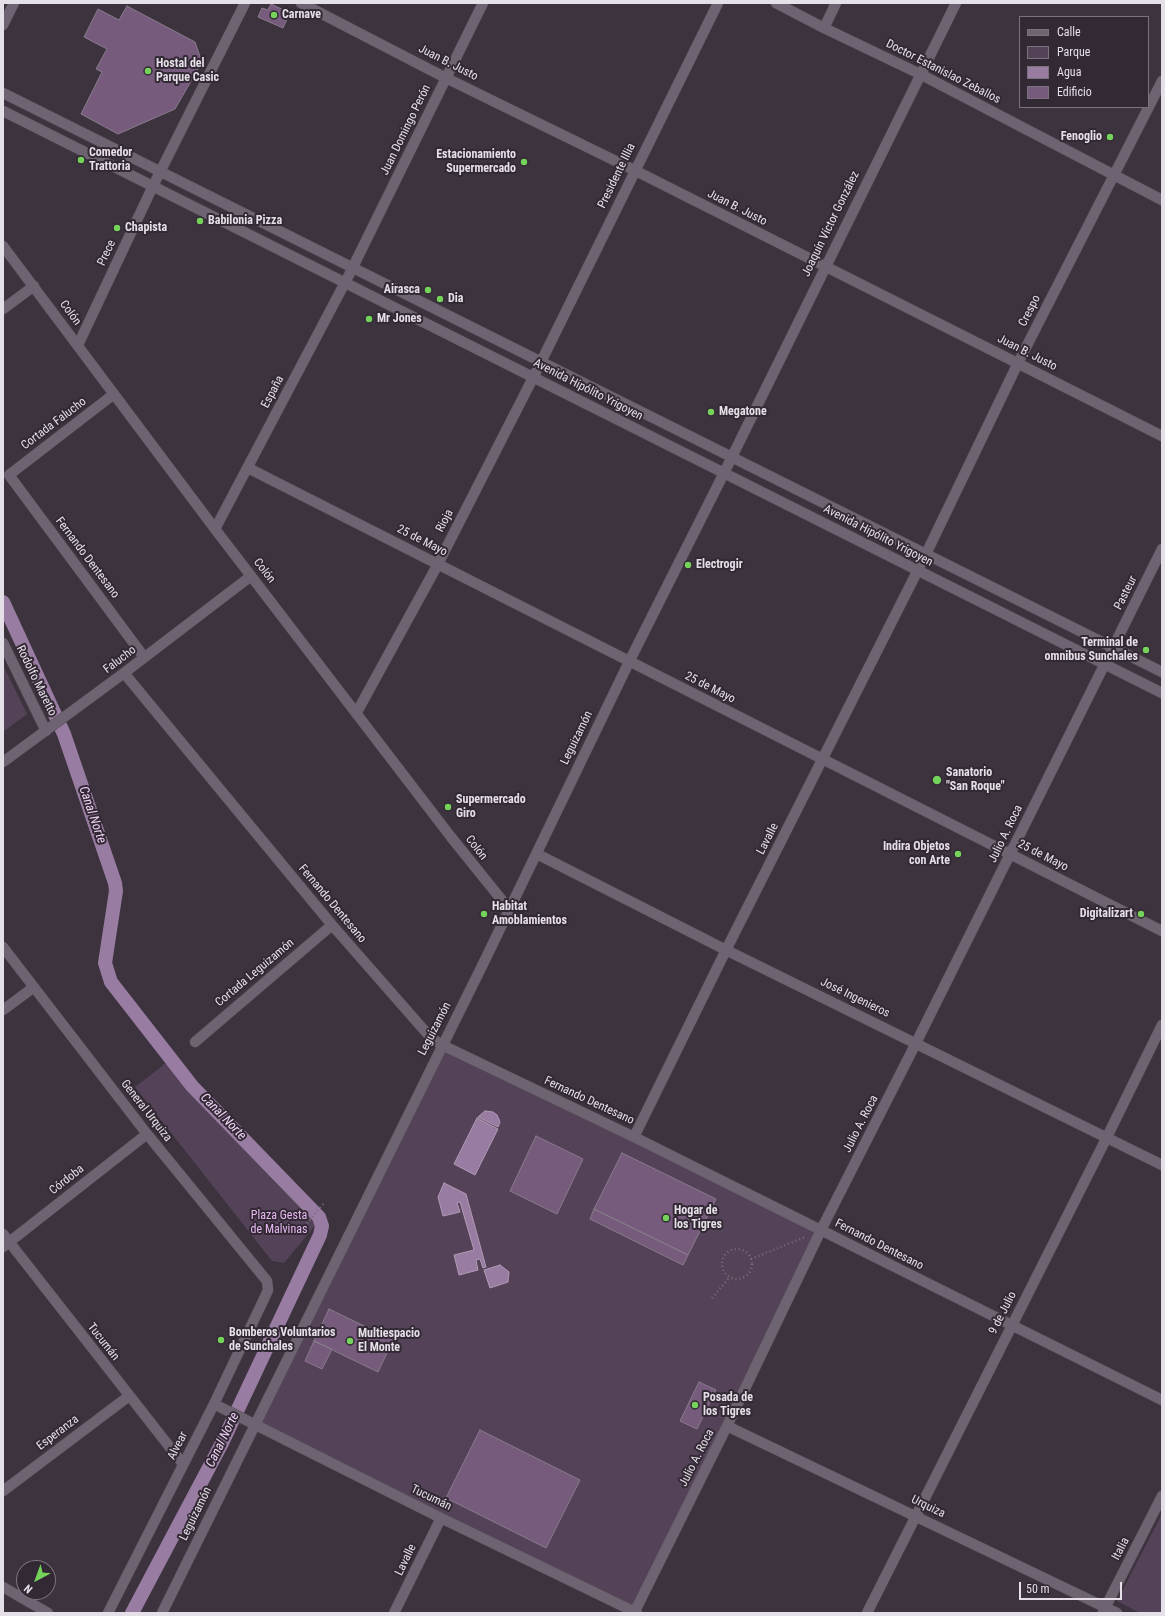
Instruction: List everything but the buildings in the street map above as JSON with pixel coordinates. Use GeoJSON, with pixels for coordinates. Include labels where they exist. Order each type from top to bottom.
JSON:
{"type":"FeatureCollection","features":[{"type":"Feature","properties":{"kind":"street"},"geometry":{"type":"LineString","coordinates":[[3,24],[14,3]]}},
{"type":"Feature","properties":{"kind":"street","name":"Prece"},"geometry":{"type":"LineString","coordinates":[[78,346],[153,186],[245,3]]}},
{"type":"Feature","properties":{"kind":"street","name":"Juan B. Justo"},"geometry":{"type":"LineString","coordinates":[[301,3],[446,78],[634,170],[1162,436]]}},
{"type":"Feature","properties":{"kind":"street","name":"Juan Domingo Perón"},"geometry":{"type":"LineString","coordinates":[[352,268],[483,3]]}},
{"type":"Feature","properties":{"kind":"street","name":"Presidente Illia"},"geometry":{"type":"LineString","coordinates":[[541,362],[634,170],[718,3]]}},
{"type":"Feature","properties":{"kind":"street","name":"Doctor Estanislao Zeballos"},"geometry":{"type":"LineString","coordinates":[[776,3],[920,74],[1162,200]]}},
{"type":"Feature","properties":{"kind":"street"},"geometry":{"type":"LineString","coordinates":[[824,28],[836,3]]}},
{"type":"Feature","properties":{"kind":"street","name":"Joaquín Víctor González"},"geometry":{"type":"LineString","coordinates":[[731,457],[956,3]]}},
{"type":"Feature","properties":{"kind":"street","name":"Crespo"},"geometry":{"type":"LineString","coordinates":[[926,554],[1018,363],[1162,82]]}},
{"type":"Feature","properties":{"kind":"street","name":"Avenida Hipólito Yrigoyen"},"geometry":{"type":"LineString","coordinates":[[3,93],[1162,672]]}},
{"type":"Feature","properties":{"kind":"street","name":"Avenida Hipólito Yrigoyen"},"geometry":{"type":"LineString","coordinates":[[3,111],[1162,693]]}},
{"type":"Feature","properties":{"kind":"street","name":"Colón"},"geometry":{"type":"LineString","coordinates":[[3,246],[215,529],[357,712],[451,837],[509,909]]}},
{"type":"Feature","properties":{"kind":"street","name":"España"},"geometry":{"type":"LineString","coordinates":[[215,529],[352,268]]}},
{"type":"Feature","properties":{"kind":"street"},"geometry":{"type":"LineString","coordinates":[[3,309],[34,286]]}},
{"type":"Feature","properties":{"kind":"street","name":"Rioja"},"geometry":{"type":"LineString","coordinates":[[357,712],[438,564],[541,362]]}},
{"type":"Feature","properties":{"kind":"street","name":"Cortada Falucho"},"geometry":{"type":"LineString","coordinates":[[9,474],[114,394]]}},
{"type":"Feature","properties":{"kind":"street","name":"Leguizamón"},"geometry":{"type":"LineString","coordinates":[[162,1613],[537,854],[628,662],[731,457]]}},
{"type":"Feature","properties":{"kind":"street","name":"25 de Mayo"},"geometry":{"type":"LineString","coordinates":[[248,468],[628,662],[1162,931]]}},
{"type":"Feature","properties":{"kind":"street","name":"Fernando Dentesano"},"geometry":{"type":"LineString","coordinates":[[9,474],[144,658]]}},
{"type":"Feature","properties":{"kind":"street","name":"Pasteur"},"geometry":{"type":"LineString","coordinates":[[1113,647],[1162,549]]}},
{"type":"Feature","properties":{"kind":"street","name":"Lavalle"},"geometry":{"type":"LineString","coordinates":[[634,1137],[726,950],[926,554]]}},
{"type":"Feature","properties":{"kind":"street","name":"Falucho"},"geometry":{"type":"LineString","coordinates":[[3,762],[144,658],[251,576]]}},
{"type":"Feature","properties":{"kind":"street","name":"Rodolfo Maretto"},"geometry":{"type":"LineString","coordinates":[[3,643],[46,731]]}},
{"type":"Feature","properties":{"kind":"street","name":"Julio A. Roca"},"geometry":{"type":"LineString","coordinates":[[635,1613],[821,1230],[1113,647]]}},
{"type":"Feature","properties":{"kind":"street","name":"Fernando Dentesano"},"geometry":{"type":"LineString","coordinates":[[124,673],[332,925],[431,1038],[442,1045],[634,1137],[1162,1400]]}},
{"type":"Feature","properties":{"kind":"street","name":"José Ingenieros"},"geometry":{"type":"LineString","coordinates":[[537,854],[726,950],[1162,1164]]}},
{"type":"Feature","properties":{"kind":"street","name":"Cortada Leguizamón"},"geometry":{"type":"LineString","coordinates":[[195,1042],[332,925]]}},
{"type":"Feature","properties":{"kind":"street","name":"General Urquiza"},"geometry":{"type":"LineString","coordinates":[[3,947],[147,1134],[266,1281],[268,1290]]}},
{"type":"Feature","properties":{"kind":"street"},"geometry":{"type":"LineString","coordinates":[[3,1010],[34,987]]}},
{"type":"Feature","properties":{"kind":"street","name":"9 de Julio"},"geometry":{"type":"LineString","coordinates":[[867,1613],[1162,1025]]}},
{"type":"Feature","properties":{"kind":"street","name":"Córdoba"},"geometry":{"type":"LineString","coordinates":[[5,1241],[147,1134]]}},
{"type":"Feature","properties":{"kind":"street","name":"Tucumán"},"geometry":{"type":"LineString","coordinates":[[5,1241],[183,1464]]}},
{"type":"Feature","properties":{"kind":"street","name":"Alvear"},"geometry":{"type":"LineString","coordinates":[[108,1613],[214,1404],[268,1290]]}},
{"type":"Feature","properties":{"kind":"street","name":"Esperanza"},"geometry":{"type":"LineString","coordinates":[[3,1492],[129,1396]]}},
{"type":"Feature","properties":{"kind":"street","name":"Tucumán"},"geometry":{"type":"LineString","coordinates":[[214,1404],[255,1426],[635,1613]]}},
{"type":"Feature","properties":{"kind":"street","name":"Urquiza"},"geometry":{"type":"LineString","coordinates":[[727,1426],[916,1516],[1104,1610],[1117,1613]]}},
{"type":"Feature","properties":{"kind":"street","name":"Italia"},"geometry":{"type":"LineString","coordinates":[[1104,1610],[1162,1496]]}},
{"type":"Feature","properties":{"kind":"street","name":"Lavalle"},"geometry":{"type":"LineString","coordinates":[[394,1613],[441,1518]]}},
{"type":"Feature","properties":{"kind":"street"},"geometry":{"type":"LineString","coordinates":[[3,1587],[48,1613]]}},
{"type":"Feature","properties":{"kind":"path"},"geometry":{"type":"LineString","coordinates":[[307,1223],[324,1203]]}},
{"type":"Feature","properties":{"kind":"path"},"geometry":{"type":"LineString","coordinates":[[752,1258],[821,1230]]}},
{"type":"Feature","properties":{"kind":"path"},"geometry":{"type":"LineString","coordinates":[[734,1249],[741,1249],[748,1252],[752,1258],[750,1272],[744,1277],[737,1279],[730,1277],[722,1266],[723,1258],[727,1252],[734,1249]]}},
{"type":"Feature","properties":{"kind":"path"},"geometry":{"type":"LineString","coordinates":[[712,1298],[730,1277]]}},
{"type":"Feature","properties":{"kind":"green space"},"geometry":{"type":"Polygon","coordinates":[[[3,665],[27,714],[3,732],[3,665]]]}},
{"type":"Feature","properties":{"kind":"green space"},"geometry":{"type":"Polygon","coordinates":[[[442,1045],[821,1230],[634,1612],[255,1426],[442,1045]]]}},
{"type":"Feature","properties":{"kind":"green space","name":"Plaza Gesta de Malvinas"},"geometry":{"type":"Polygon","coordinates":[[[166,1063],[318,1222],[284,1263],[272,1261],[135,1087],[166,1063]]]}},
{"type":"Feature","properties":{"kind":"green space"},"geometry":{"type":"Polygon","coordinates":[[[1162,1514],[1162,1613],[1140,1613],[1117,1601],[1162,1514]]]}},
{"type":"Feature","properties":{"kind":"water"},"geometry":{"type":"Polygon","coordinates":[[[485,1111],[493,1112],[497,1115],[500,1122],[498,1127],[478,1117],[485,1111]]]}},
{"type":"Feature","properties":{"kind":"water"},"geometry":{"type":"Polygon","coordinates":[[[477,1118],[498,1129],[475,1175],[454,1164],[477,1118]]]}},
{"type":"Feature","properties":{"kind":"water"},"geometry":{"type":"Polygon","coordinates":[[[444,1183],[466,1194],[486,1267],[483,1268],[480,1259],[476,1260],[478,1270],[459,1275],[454,1255],[474,1250],[460,1202],[457,1203],[460,1212],[443,1216],[438,1197],[444,1183]]]}},
{"type":"Feature","properties":{"kind":"water"},"geometry":{"type":"Polygon","coordinates":[[[500,1265],[509,1272],[508,1282],[490,1288],[484,1270],[500,1265]]]}},
{"type":"Feature","properties":{"kind":"waterway","name":"Canal Norte"},"geometry":{"type":"LineString","coordinates":[[3,602],[64,734],[115,883],[116,891],[105,963],[111,982],[192,1086],[319,1217],[322,1226],[320,1235],[222,1443],[132,1613]]}},
{"type":"Feature","properties":{"kind":"place","name":"Carnave"},"geometry":{"type":"Point","coordinates":[274,15]}},
{"type":"Feature","properties":{"kind":"place","name":"Hostal del Parque Casic"},"geometry":{"type":"Point","coordinates":[148,71]}},
{"type":"Feature","properties":{"kind":"place","name":"Fenoglio"},"geometry":{"type":"Point","coordinates":[1110,137]}},
{"type":"Feature","properties":{"kind":"place","name":"Comedor Trattoria"},"geometry":{"type":"Point","coordinates":[81,160]}},
{"type":"Feature","properties":{"kind":"place","name":"Estacionamiento Supermercado"},"geometry":{"type":"Point","coordinates":[524,162]}},
{"type":"Feature","properties":{"kind":"place","name":"Babilonia Pizza"},"geometry":{"type":"Point","coordinates":[200,221]}},
{"type":"Feature","properties":{"kind":"place","name":"Chapista"},"geometry":{"type":"Point","coordinates":[117,228]}},
{"type":"Feature","properties":{"kind":"place","name":"Airasca"},"geometry":{"type":"Point","coordinates":[428,290]}},
{"type":"Feature","properties":{"kind":"place","name":"Dia"},"geometry":{"type":"Point","coordinates":[440,299]}},
{"type":"Feature","properties":{"kind":"place","name":"Mr Jones"},"geometry":{"type":"Point","coordinates":[369,319]}},
{"type":"Feature","properties":{"kind":"place","name":"Megatone"},"geometry":{"type":"Point","coordinates":[711,412]}},
{"type":"Feature","properties":{"kind":"place","name":"Electrogir"},"geometry":{"type":"Point","coordinates":[688,565]}},
{"type":"Feature","properties":{"kind":"place","name":"Terminal de omnibus Sunchales"},"geometry":{"type":"Point","coordinates":[1146,650]}},
{"type":"Feature","properties":{"kind":"place","name":"Sanatorio \"San Roque\""},"geometry":{"type":"Point","coordinates":[937,780]}},
{"type":"Feature","properties":{"kind":"place","name":"Supermercado Giro"},"geometry":{"type":"Point","coordinates":[448,807]}},
{"type":"Feature","properties":{"kind":"place","name":"Indira Objetos con Arte"},"geometry":{"type":"Point","coordinates":[958,854]}},
{"type":"Feature","properties":{"kind":"place","name":"Habitat Amoblamientos"},"geometry":{"type":"Point","coordinates":[484,914]}},
{"type":"Feature","properties":{"kind":"place","name":"Digitalizart"},"geometry":{"type":"Point","coordinates":[1141,914]}},
{"type":"Feature","properties":{"kind":"place","name":"Hogar de los Tigres"},"geometry":{"type":"Point","coordinates":[666,1218]}},
{"type":"Feature","properties":{"kind":"place","name":"Bomberos Voluntarios de Sunchales"},"geometry":{"type":"Point","coordinates":[221,1340]}},
{"type":"Feature","properties":{"kind":"place","name":"Multiespacio El Monte"},"geometry":{"type":"Point","coordinates":[350,1341]}},
{"type":"Feature","properties":{"kind":"place","name":"Posada de los Tigres"},"geometry":{"type":"Point","coordinates":[695,1405]}}]}
